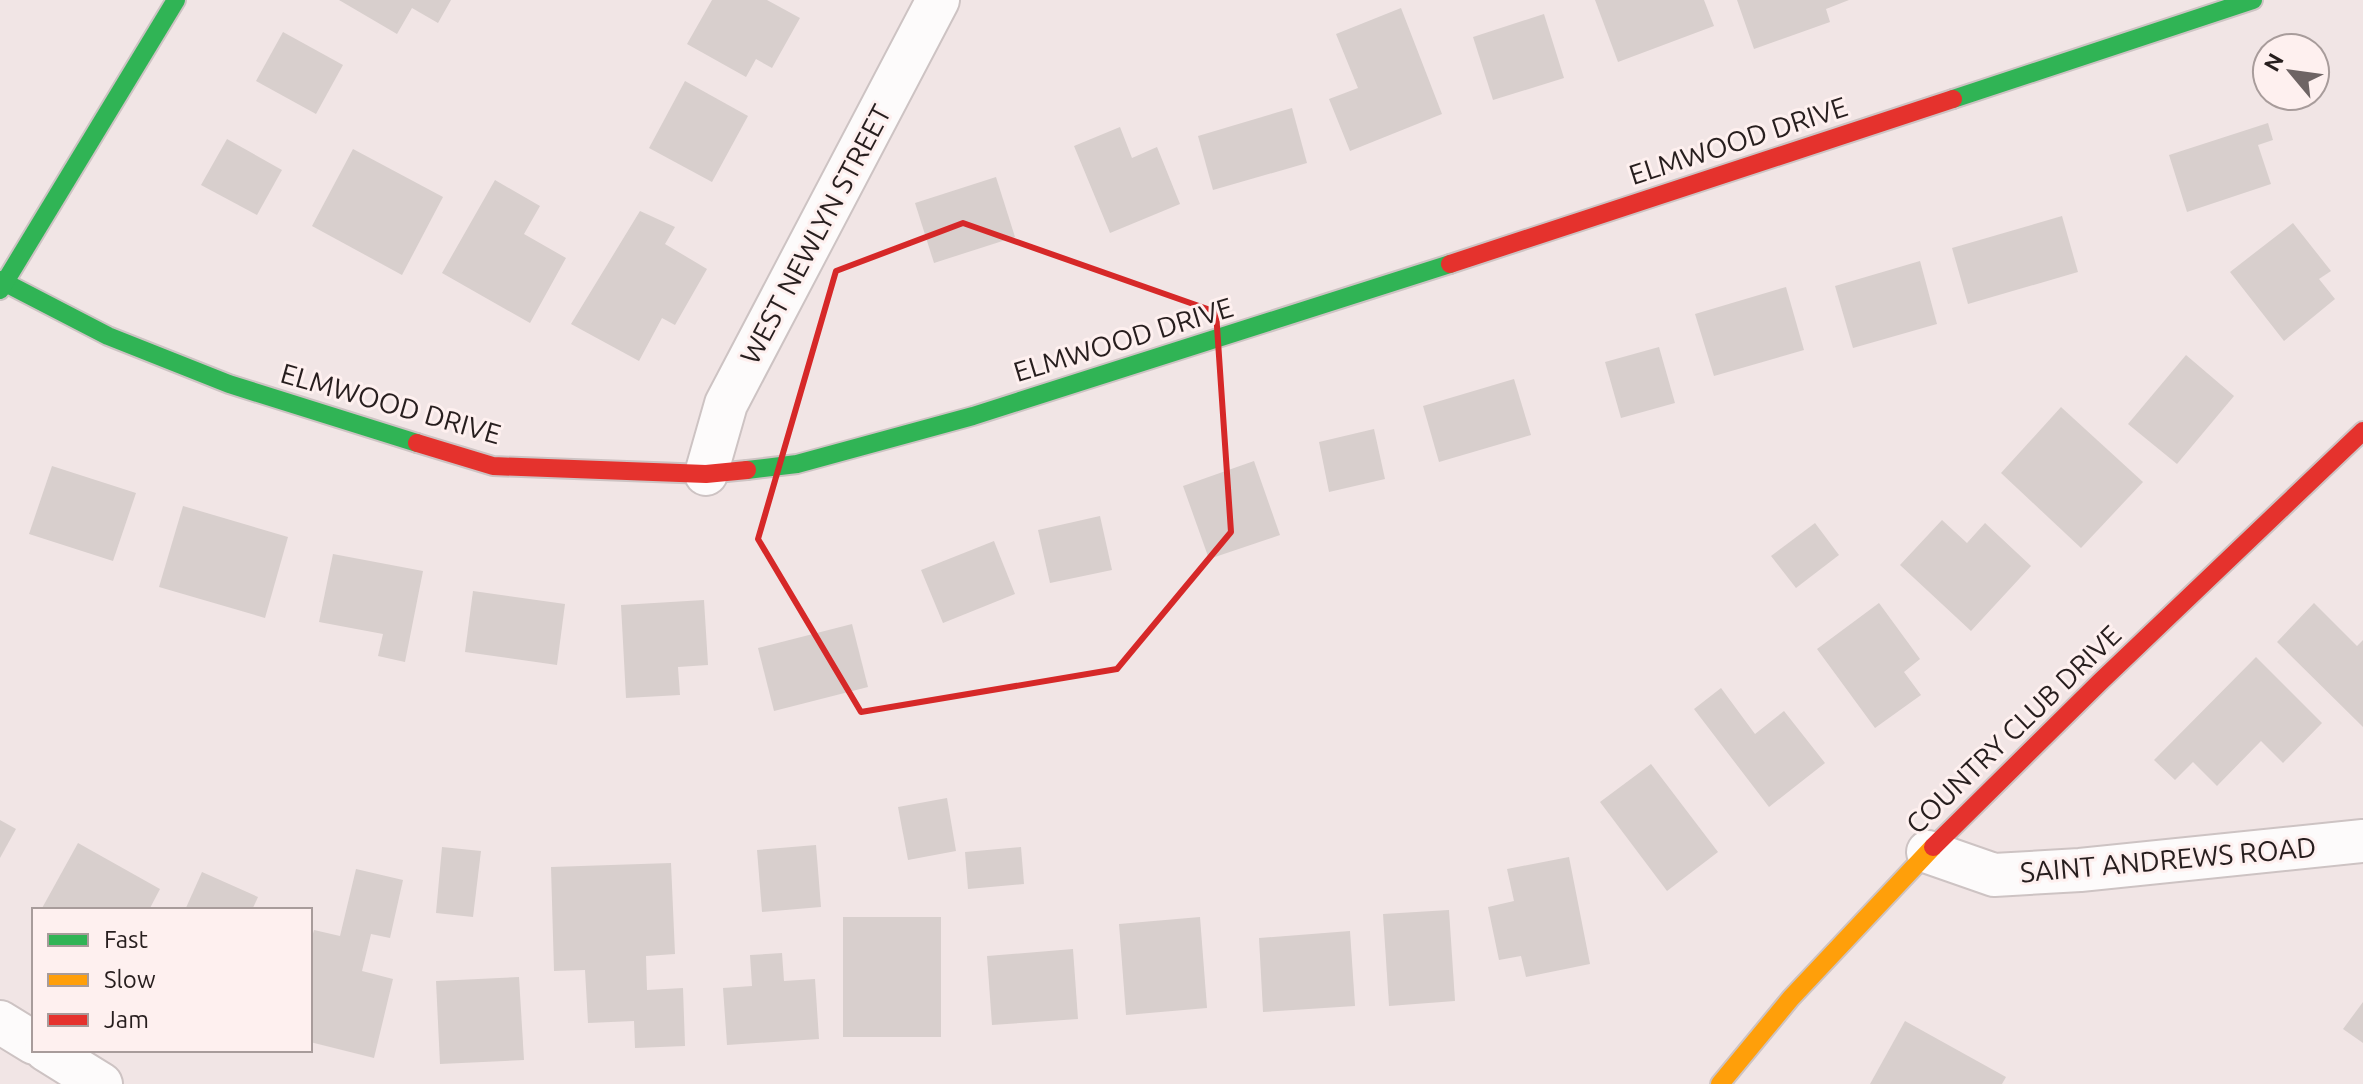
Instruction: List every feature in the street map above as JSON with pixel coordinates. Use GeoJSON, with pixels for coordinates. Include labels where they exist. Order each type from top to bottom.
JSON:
{"type":"FeatureCollection","features":[{"type":"Feature","properties":{"kind":"street"},"geometry":{"type":"LineString","coordinates":[[2,285],[176,0]]}},
{"type":"Feature","properties":{"kind":"street","name":"WEST NEWLYN STREET"},"geometry":{"type":"LineString","coordinates":[[706,474],[726,404],[938,0]]}},
{"type":"Feature","properties":{"kind":"street","name":"ELMWOOD DRIVE"},"geometry":{"type":"LineString","coordinates":[[2,285],[108,336],[229,384],[493,466],[706,474],[797,464],[973,416],[1275,321],[2253,0]]}},
{"type":"Feature","properties":{"kind":"street","name":"COUNTRY CLUB DRIVE"},"geometry":{"type":"LineString","coordinates":[[1720,1084],[1791,998],[1928,852],[2100,682],[2363,431]]}},
{"type":"Feature","properties":{"kind":"street","name":"SAINT ANDREWS ROAD"},"geometry":{"type":"LineString","coordinates":[[1928,852],[1994,875],[2080,870],[2363,841]]}},
{"type":"Feature","properties":{"kind":"street"},"geometry":{"type":"LineString","coordinates":[[0,1022],[32,1042]]}},
{"type":"Feature","properties":{"kind":"street"},"geometry":{"type":"LineString","coordinates":[[49,1052],[101,1084]]}},
{"type":"Feature","properties":{"kind":"highlighted area"},"geometry":{"type":"Polygon","coordinates":[[[963,223],[1216,312],[1231,532],[1117,669],[861,712],[758,539],[836,271],[963,223]]]}},
{"type":"Feature","properties":{"kind":"building"},"geometry":{"type":"Polygon","coordinates":[[[339,0],[451,0],[438,23],[412,8],[397,34],[339,0]]]}},
{"type":"Feature","properties":{"kind":"building"},"geometry":{"type":"Polygon","coordinates":[[[712,0],[767,0],[800,18],[772,68],[756,59],[746,77],[687,44],[712,0]]]}},
{"type":"Feature","properties":{"kind":"building"},"geometry":{"type":"Polygon","coordinates":[[[1595,0],[1704,0],[1714,26],[1618,62],[1595,0]]]}},
{"type":"Feature","properties":{"kind":"building"},"geometry":{"type":"Polygon","coordinates":[[[1737,0],[1849,0],[1826,9],[1830,22],[1754,49],[1737,0]]]}},
{"type":"Feature","properties":{"kind":"building"},"geometry":{"type":"Polygon","coordinates":[[[1401,8],[1442,114],[1350,151],[1329,99],[1358,88],[1336,34],[1401,8]]]}},
{"type":"Feature","properties":{"kind":"building"},"geometry":{"type":"Polygon","coordinates":[[[1544,14],[1564,78],[1493,100],[1473,37],[1544,14]]]}},
{"type":"Feature","properties":{"kind":"building"},"geometry":{"type":"Polygon","coordinates":[[[283,32],[343,65],[316,114],[256,81],[283,32]]]}},
{"type":"Feature","properties":{"kind":"building"},"geometry":{"type":"Polygon","coordinates":[[[685,81],[748,116],[712,182],[649,148],[685,81]]]}},
{"type":"Feature","properties":{"kind":"building"},"geometry":{"type":"Polygon","coordinates":[[[1292,108],[1307,163],[1213,190],[1198,136],[1292,108]]]}},
{"type":"Feature","properties":{"kind":"building"},"geometry":{"type":"Polygon","coordinates":[[[2268,123],[2273,140],[2258,145],[2271,184],[2187,212],[2169,155],[2268,123]]]}},
{"type":"Feature","properties":{"kind":"building"},"geometry":{"type":"Polygon","coordinates":[[[1120,127],[1132,158],[1157,147],[1180,204],[1110,233],[1074,146],[1120,127]]]}},
{"type":"Feature","properties":{"kind":"building"},"geometry":{"type":"Polygon","coordinates":[[[227,139],[282,170],[257,215],[201,185],[227,139]]]}},
{"type":"Feature","properties":{"kind":"building"},"geometry":{"type":"Polygon","coordinates":[[[353,149],[443,197],[402,275],[312,226],[353,149]]]}},
{"type":"Feature","properties":{"kind":"building"},"geometry":{"type":"Polygon","coordinates":[[[996,177],[1015,237],[934,263],[915,203],[996,177]]]}},
{"type":"Feature","properties":{"kind":"building"},"geometry":{"type":"Polygon","coordinates":[[[495,180],[540,206],[524,234],[566,258],[530,323],[442,273],[495,180]]]}},
{"type":"Feature","properties":{"kind":"building"},"geometry":{"type":"Polygon","coordinates":[[[640,211],[675,227],[665,244],[707,269],[675,325],[662,318],[639,361],[571,324],[640,211]]]}},
{"type":"Feature","properties":{"kind":"building"},"geometry":{"type":"Polygon","coordinates":[[[2062,216],[2078,272],[1968,304],[1952,248],[2062,216]]]}},
{"type":"Feature","properties":{"kind":"building"},"geometry":{"type":"Polygon","coordinates":[[[2293,223],[2331,271],[2319,279],[2335,299],[2284,341],[2230,272],[2293,223]]]}},
{"type":"Feature","properties":{"kind":"building"},"geometry":{"type":"Polygon","coordinates":[[[1920,261],[1937,324],[1853,348],[1835,286],[1920,261]]]}},
{"type":"Feature","properties":{"kind":"building"},"geometry":{"type":"Polygon","coordinates":[[[1786,287],[1804,350],[1714,376],[1695,314],[1786,287]]]}},
{"type":"Feature","properties":{"kind":"building"},"geometry":{"type":"Polygon","coordinates":[[[1659,347],[1675,403],[1621,418],[1605,362],[1659,347]]]}},
{"type":"Feature","properties":{"kind":"building"},"geometry":{"type":"Polygon","coordinates":[[[2186,355],[2234,396],[2177,464],[2128,424],[2186,355]]]}},
{"type":"Feature","properties":{"kind":"building"},"geometry":{"type":"Polygon","coordinates":[[[1514,379],[1531,435],[1439,462],[1423,406],[1514,379]]]}},
{"type":"Feature","properties":{"kind":"building"},"geometry":{"type":"Polygon","coordinates":[[[2061,407],[2143,482],[2081,548],[2001,473],[2061,407]]]}},
{"type":"Feature","properties":{"kind":"building"},"geometry":{"type":"Polygon","coordinates":[[[1374,429],[1385,479],[1329,492],[1319,442],[1374,429]]]}},
{"type":"Feature","properties":{"kind":"building"},"geometry":{"type":"Polygon","coordinates":[[[1254,461],[1280,535],[1209,559],[1183,486],[1254,461]]]}},
{"type":"Feature","properties":{"kind":"building"},"geometry":{"type":"Polygon","coordinates":[[[52,466],[136,493],[113,561],[29,534],[52,466]]]}},
{"type":"Feature","properties":{"kind":"building"},"geometry":{"type":"Polygon","coordinates":[[[183,506],[288,537],[265,618],[159,587],[183,506]]]}},
{"type":"Feature","properties":{"kind":"building"},"geometry":{"type":"Polygon","coordinates":[[[1100,516],[1112,570],[1050,583],[1038,530],[1100,516]]]}},
{"type":"Feature","properties":{"kind":"building"},"geometry":{"type":"Polygon","coordinates":[[[1942,520],[1967,543],[1985,523],[2031,566],[1971,631],[1900,565],[1942,520]]]}},
{"type":"Feature","properties":{"kind":"building"},"geometry":{"type":"Polygon","coordinates":[[[1815,523],[1839,555],[1796,588],[1771,556],[1815,523]]]}},
{"type":"Feature","properties":{"kind":"building"},"geometry":{"type":"Polygon","coordinates":[[[994,541],[1015,594],[943,623],[921,570],[994,541]]]}},
{"type":"Feature","properties":{"kind":"building"},"geometry":{"type":"Polygon","coordinates":[[[333,554],[423,571],[405,662],[378,656],[383,634],[319,622],[333,554]]]}},
{"type":"Feature","properties":{"kind":"building"},"geometry":{"type":"Polygon","coordinates":[[[473,591],[565,604],[557,665],[465,652],[473,591]]]}},
{"type":"Feature","properties":{"kind":"building"},"geometry":{"type":"Polygon","coordinates":[[[704,600],[708,665],[678,667],[680,695],[626,698],[621,605],[704,600]]]}},
{"type":"Feature","properties":{"kind":"building"},"geometry":{"type":"Polygon","coordinates":[[[1879,603],[1920,659],[1904,672],[1921,695],[1875,728],[1817,649],[1879,603]]]}},
{"type":"Feature","properties":{"kind":"building"},"geometry":{"type":"Polygon","coordinates":[[[2314,603],[2357,646],[2363,640],[2363,727],[2277,642],[2314,603]]]}},
{"type":"Feature","properties":{"kind":"building"},"geometry":{"type":"Polygon","coordinates":[[[852,624],[868,687],[774,711],[758,648],[852,624]]]}},
{"type":"Feature","properties":{"kind":"building"},"geometry":{"type":"Polygon","coordinates":[[[2256,657],[2322,723],[2283,763],[2261,741],[2217,786],[2193,762],[2175,780],[2154,760],[2256,657]]]}},
{"type":"Feature","properties":{"kind":"building"},"geometry":{"type":"Polygon","coordinates":[[[1721,688],[1755,734],[1784,711],[1825,763],[1769,807],[1694,709],[1721,688]]]}},
{"type":"Feature","properties":{"kind":"building"},"geometry":{"type":"Polygon","coordinates":[[[1651,764],[1718,852],[1667,891],[1600,802],[1651,764]]]}},
{"type":"Feature","properties":{"kind":"building"},"geometry":{"type":"Polygon","coordinates":[[[947,798],[956,851],[908,860],[898,807],[947,798]]]}},
{"type":"Feature","properties":{"kind":"building"},"geometry":{"type":"Polygon","coordinates":[[[0,820],[16,829],[0,858],[0,820]]]}},
{"type":"Feature","properties":{"kind":"building"},"geometry":{"type":"Polygon","coordinates":[[[78,843],[160,889],[150,908],[42,908],[78,843]]]}},
{"type":"Feature","properties":{"kind":"building"},"geometry":{"type":"Polygon","coordinates":[[[816,845],[821,907],[762,912],[757,850],[816,845]]]}},
{"type":"Feature","properties":{"kind":"building"},"geometry":{"type":"Polygon","coordinates":[[[442,847],[481,851],[473,917],[436,913],[442,847]]]}},
{"type":"Feature","properties":{"kind":"building"},"geometry":{"type":"Polygon","coordinates":[[[1021,847],[1024,884],[968,889],[965,852],[1021,847]]]}},
{"type":"Feature","properties":{"kind":"building"},"geometry":{"type":"Polygon","coordinates":[[[1569,857],[1590,964],[1526,977],[1521,956],[1499,960],[1488,907],[1514,901],[1507,869],[1569,857]]]}},
{"type":"Feature","properties":{"kind":"building"},"geometry":{"type":"Polygon","coordinates":[[[671,863],[675,954],[646,956],[647,990],[683,988],[685,1046],[635,1048],[634,1021],[588,1023],[585,970],[554,971],[551,867],[671,863]]]}},
{"type":"Feature","properties":{"kind":"building"},"geometry":{"type":"Polygon","coordinates":[[[356,869],[403,880],[390,938],[371,934],[362,971],[393,979],[374,1058],[312,1042],[312,938],[314,930],[340,936],[356,869]]]}},
{"type":"Feature","properties":{"kind":"building"},"geometry":{"type":"Polygon","coordinates":[[[202,872],[258,897],[253,908],[186,908],[202,872]]]}},
{"type":"Feature","properties":{"kind":"building"},"geometry":{"type":"Polygon","coordinates":[[[1449,910],[1455,1001],[1389,1006],[1383,914],[1449,910]]]}},
{"type":"Feature","properties":{"kind":"building"},"geometry":{"type":"Polygon","coordinates":[[[843,917],[941,917],[941,1037],[843,1037],[843,917]]]}},
{"type":"Feature","properties":{"kind":"building"},"geometry":{"type":"Polygon","coordinates":[[[1200,917],[1207,1008],[1126,1015],[1119,924],[1200,917]]]}},
{"type":"Feature","properties":{"kind":"building"},"geometry":{"type":"Polygon","coordinates":[[[1350,931],[1355,1006],[1263,1012],[1259,938],[1350,931]]]}},
{"type":"Feature","properties":{"kind":"building"},"geometry":{"type":"Polygon","coordinates":[[[1073,949],[1078,1019],[992,1025],[987,956],[1073,949]]]}},
{"type":"Feature","properties":{"kind":"building"},"geometry":{"type":"Polygon","coordinates":[[[782,953],[784,981],[815,979],[819,1039],[727,1045],[723,988],[752,986],[750,955],[782,953]]]}},
{"type":"Feature","properties":{"kind":"building"},"geometry":{"type":"Polygon","coordinates":[[[519,977],[524,1060],[440,1064],[436,981],[519,977]]]}},
{"type":"Feature","properties":{"kind":"building"},"geometry":{"type":"Polygon","coordinates":[[[2363,1002],[2363,1043],[2343,1029],[2363,1002]]]}},
{"type":"Feature","properties":{"kind":"building"},"geometry":{"type":"Polygon","coordinates":[[[1905,1021],[2006,1077],[2002,1084],[1870,1084],[1905,1021]]]}},
{"type":"Feature","properties":{"kind":"traffic: fast"},"geometry":{"type":"LineString","coordinates":[[0,290],[176,0]]}},
{"type":"Feature","properties":{"kind":"traffic: fast"},"geometry":{"type":"LineString","coordinates":[[1953,99],[2253,0]]}},
{"type":"Feature","properties":{"kind":"traffic: fast"},"geometry":{"type":"LineString","coordinates":[[747,470],[797,464],[973,416],[1450,264]]}},
{"type":"Feature","properties":{"kind":"traffic: fast"},"geometry":{"type":"LineString","coordinates":[[0,280],[108,336],[229,384],[417,443]]}},
{"type":"Feature","properties":{"kind":"traffic: slow"},"geometry":{"type":"LineString","coordinates":[[1720,1084],[1791,998],[1933,847]]}},
{"type":"Feature","properties":{"kind":"traffic: jam"},"geometry":{"type":"LineString","coordinates":[[1450,264],[1953,99]]}},
{"type":"Feature","properties":{"kind":"traffic: jam"},"geometry":{"type":"LineString","coordinates":[[1933,847],[2100,682],[2363,431]]}},
{"type":"Feature","properties":{"kind":"traffic: jam"},"geometry":{"type":"LineString","coordinates":[[417,443],[493,466],[706,474],[747,470]]}}]}
